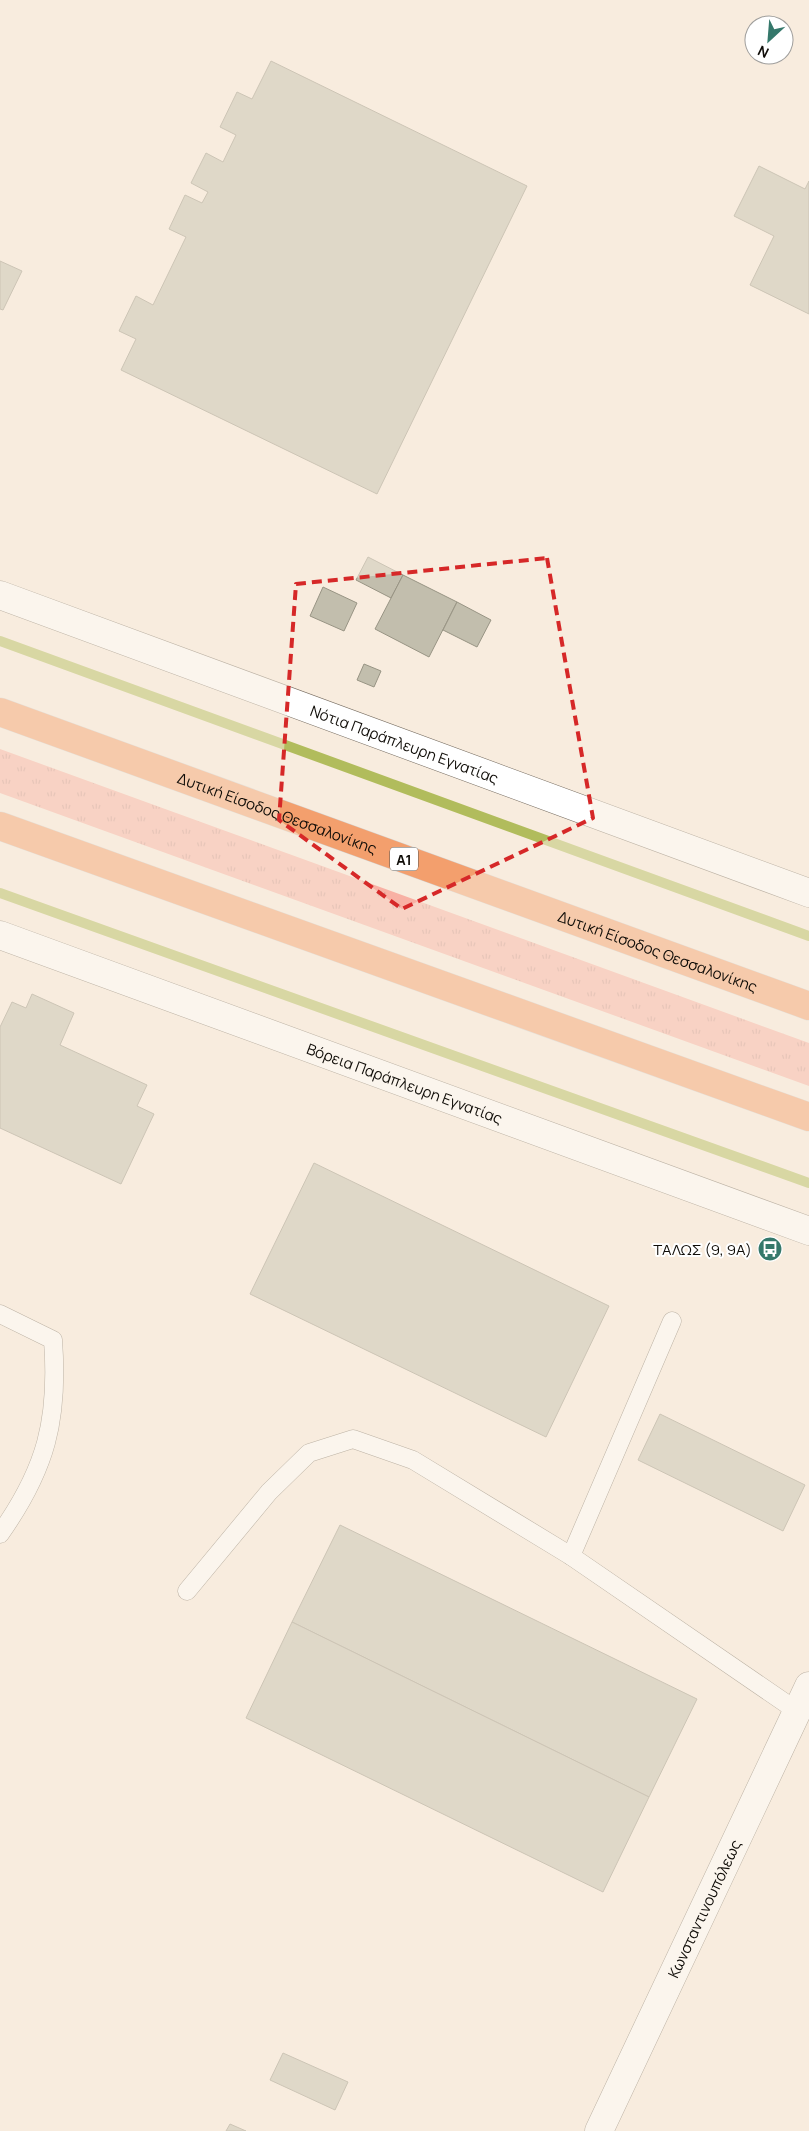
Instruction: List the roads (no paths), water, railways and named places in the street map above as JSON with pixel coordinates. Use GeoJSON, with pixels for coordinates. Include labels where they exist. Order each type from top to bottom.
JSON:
{"type":"FeatureCollection","features":[{"type":"Feature","properties":{"kind":"highway","name":"Δυτική Είσοδος Θεσσαλονίκης"},"geometry":{"type":"LineString","coordinates":[[0,712],[809,1006]]}},
{"type":"Feature","properties":{"kind":"highway"},"geometry":{"type":"LineString","coordinates":[[0,826],[809,1117]]}},
{"type":"Feature","properties":{"kind":"street","name":"Νότια Παράπλευρη Εγνατίας"},"geometry":{"type":"LineString","coordinates":[[0,595],[809,893]]}},
{"type":"Feature","properties":{"kind":"street","name":"Βόρεια Παράπλευρη Εγνατίας"},"geometry":{"type":"LineString","coordinates":[[0,935],[809,1231]]}},
{"type":"Feature","properties":{"kind":"street","name":"Κωνσταντινουπόλεως"},"geometry":{"type":"LineString","coordinates":[[598,2131],[809,1686]]}},
{"type":"Feature","properties":{"kind":"lane"},"geometry":{"type":"LineString","coordinates":[[0,1314],[53,1340],[56,1375],[54,1410],[46,1445],[34,1478],[18,1509],[0,1534]]}},
{"type":"Feature","properties":{"kind":"lane"},"geometry":{"type":"LineString","coordinates":[[571,1556],[672,1321]]}},
{"type":"Feature","properties":{"kind":"lane"},"geometry":{"type":"LineString","coordinates":[[187,1591],[269,1492],[308,1453],[353,1439],[414,1460],[571,1556],[797,1712]]}},
{"type":"Feature","properties":{"kind":"waterway"},"geometry":{"type":"LineString","coordinates":[[0,641],[809,936]]}},
{"type":"Feature","properties":{"kind":"waterway"},"geometry":{"type":"LineString","coordinates":[[0,893],[809,1183]]}},
{"type":"Feature","properties":{"kind":"place","name":"ΤΑΛΩΣ (9, 9Α)"},"geometry":{"type":"Point","coordinates":[770,1249]}}]}
